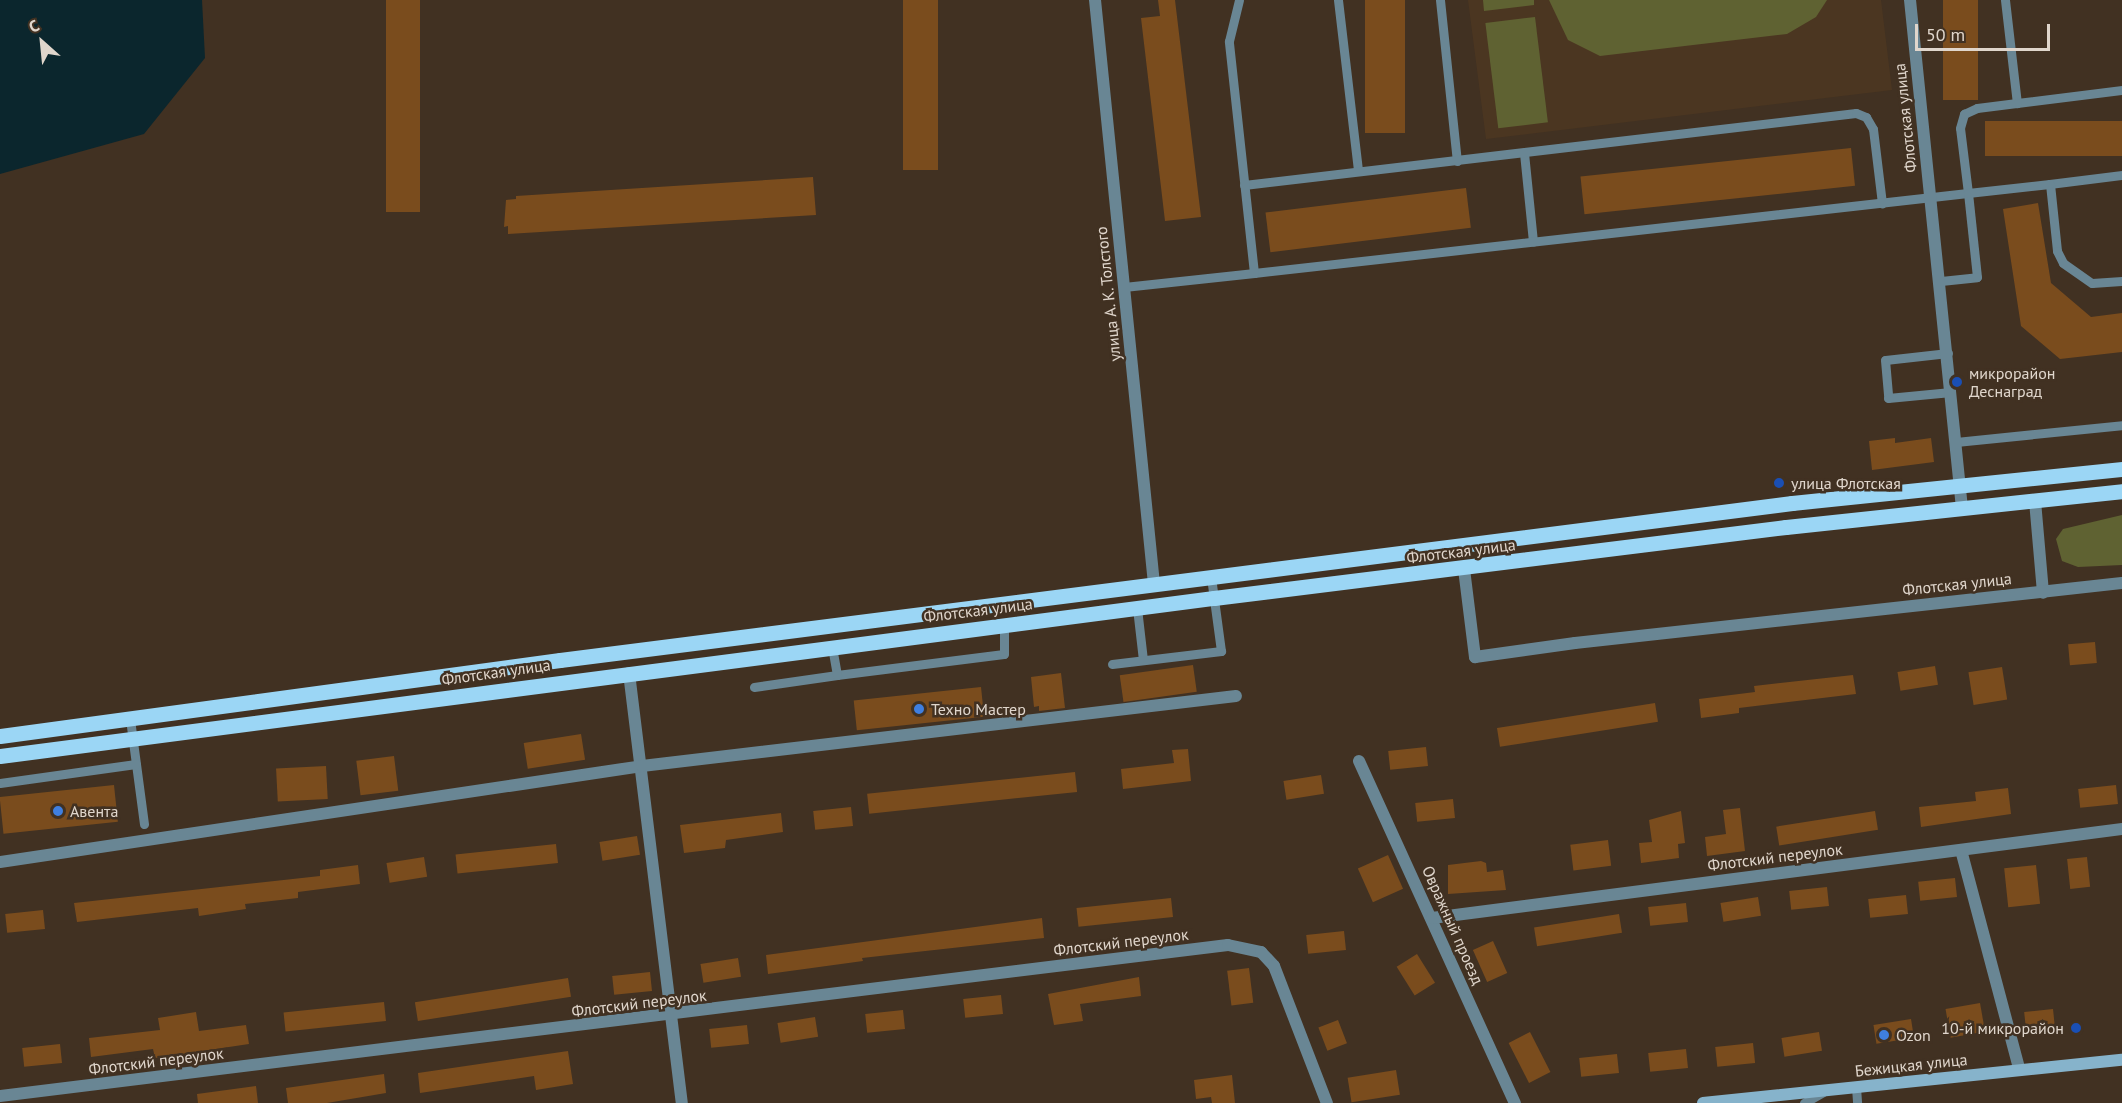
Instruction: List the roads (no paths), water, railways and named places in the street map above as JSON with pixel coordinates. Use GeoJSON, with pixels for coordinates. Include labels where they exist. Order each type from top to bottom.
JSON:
{"type":"FeatureCollection","features":[{"type":"Feature","properties":{"kind":"main road","name":"Флотская улица"},"geometry":{"type":"LineString","coordinates":[[0,736],[1154,584],[1960,483],[2122,469]]}},
{"type":"Feature","properties":{"kind":"main road","name":"Флотская улица"},"geometry":{"type":"LineString","coordinates":[[0,756],[1214,598],[1962,508],[2122,491]]}},
{"type":"Feature","properties":{"kind":"street","name":"улица А. К. Толстого"},"geometry":{"type":"LineString","coordinates":[[1095,0],[1154,584]]}},
{"type":"Feature","properties":{"kind":"street","name":"Флотская улица"},"geometry":{"type":"LineString","coordinates":[[1910,0],[1941,281],[1962,508]]}},
{"type":"Feature","properties":{"kind":"street"},"geometry":{"type":"LineString","coordinates":[[2035,501],[2043,592]]}},
{"type":"Feature","properties":{"kind":"street","name":"Флотская улица"},"geometry":{"type":"LineString","coordinates":[[1464,569],[1475,657],[1575,643],[2122,583]]}},
{"type":"Feature","properties":{"kind":"street"},"geometry":{"type":"LineString","coordinates":[[629,673],[682,1103]]}},
{"type":"Feature","properties":{"kind":"street"},"geometry":{"type":"LineString","coordinates":[[0,862],[642,766],[1236,696]]}},
{"type":"Feature","properties":{"kind":"street","name":"Овражный проезд"},"geometry":{"type":"LineString","coordinates":[[1359,761],[1515,1103]]}},
{"type":"Feature","properties":{"kind":"street","name":"Флотский переулок"},"geometry":{"type":"LineString","coordinates":[[1432,918],[2122,829]]}},
{"type":"Feature","properties":{"kind":"street"},"geometry":{"type":"LineString","coordinates":[[1961,850],[2019,1068]]}},
{"type":"Feature","properties":{"kind":"street","name":"Флотский переулок"},"geometry":{"type":"LineString","coordinates":[[0,1096],[672,1016],[1228,945],[1261,952],[1274,966],[1327,1103]]}},
{"type":"Feature","properties":{"kind":"street","name":"Бежицкая улица"},"geometry":{"type":"LineString","coordinates":[[1702,1103],[2019,1068],[2122,1060]]}},
{"type":"Feature","properties":{"kind":"lane"},"geometry":{"type":"LineString","coordinates":[[1239,0],[1229,41],[1254,273]]}},
{"type":"Feature","properties":{"kind":"lane"},"geometry":{"type":"LineString","coordinates":[[1338,0],[1358,171]]}},
{"type":"Feature","properties":{"kind":"lane"},"geometry":{"type":"LineString","coordinates":[[1440,0],[1457,161]]}},
{"type":"Feature","properties":{"kind":"lane"},"geometry":{"type":"LineString","coordinates":[[2005,0],[2017,103]]}},
{"type":"Feature","properties":{"kind":"lane"},"geometry":{"type":"LineString","coordinates":[[1941,281],[1977,277],[1960,128],[1964,114],[1977,108],[2122,90]]}},
{"type":"Feature","properties":{"kind":"lane"},"geometry":{"type":"LineString","coordinates":[[1244,185],[1856,113],[1866,117],[1873,129],[1882,203]]}},
{"type":"Feature","properties":{"kind":"lane"},"geometry":{"type":"LineString","coordinates":[[1524,153],[1533,243]]}},
{"type":"Feature","properties":{"kind":"lane"},"geometry":{"type":"LineString","coordinates":[[1124,287],[1533,243],[2122,175]]}},
{"type":"Feature","properties":{"kind":"lane"},"geometry":{"type":"LineString","coordinates":[[2050,184],[2057,251],[2063,263],[2092,283],[2122,281]]}},
{"type":"Feature","properties":{"kind":"lane"},"geometry":{"type":"LineString","coordinates":[[1947,353],[1885,360],[1888,398],[1951,392]]}},
{"type":"Feature","properties":{"kind":"lane"},"geometry":{"type":"LineString","coordinates":[[1956,442],[2122,425]]}},
{"type":"Feature","properties":{"kind":"lane"},"geometry":{"type":"LineString","coordinates":[[1112,664],[1221,651],[1211,577]]}},
{"type":"Feature","properties":{"kind":"lane"},"geometry":{"type":"LineString","coordinates":[[1137,608],[1143,660]]}},
{"type":"Feature","properties":{"kind":"lane"},"geometry":{"type":"LineString","coordinates":[[754,687],[1004,654],[1004,625]]}},
{"type":"Feature","properties":{"kind":"lane"},"geometry":{"type":"LineString","coordinates":[[832,647],[837,675]]}},
{"type":"Feature","properties":{"kind":"lane"},"geometry":{"type":"LineString","coordinates":[[130,719],[144,824]]}},
{"type":"Feature","properties":{"kind":"lane"},"geometry":{"type":"LineString","coordinates":[[0,783],[136,764]]}},
{"type":"Feature","properties":{"kind":"lane"},"geometry":{"type":"LineString","coordinates":[[1856,1087],[1857,1103]]}},
{"type":"Feature","properties":{"kind":"lane"},"geometry":{"type":"LineString","coordinates":[[1804,1103],[1825,1090]]}},
{"type":"Feature","properties":{"kind":"water"},"geometry":{"type":"Polygon","coordinates":[[[0,0],[202,0],[205,58],[144,134],[0,174],[0,0]]]}},
{"type":"Feature","properties":{"kind":"place","name":"микрорайон Деснаград"},"geometry":{"type":"Point","coordinates":[1957,382]}},
{"type":"Feature","properties":{"kind":"place","name":"улица Флотская"},"geometry":{"type":"Point","coordinates":[1779,483]}},
{"type":"Feature","properties":{"kind":"place","name":"Техно Мастер"},"geometry":{"type":"Point","coordinates":[919,709]}},
{"type":"Feature","properties":{"kind":"place","name":"Авента"},"geometry":{"type":"Point","coordinates":[58,811]}},
{"type":"Feature","properties":{"kind":"place","name":"10-й микрорайон"},"geometry":{"type":"Point","coordinates":[2076,1028]}},
{"type":"Feature","properties":{"kind":"place","name":"Ozon"},"geometry":{"type":"Point","coordinates":[1884,1035]}}]}
